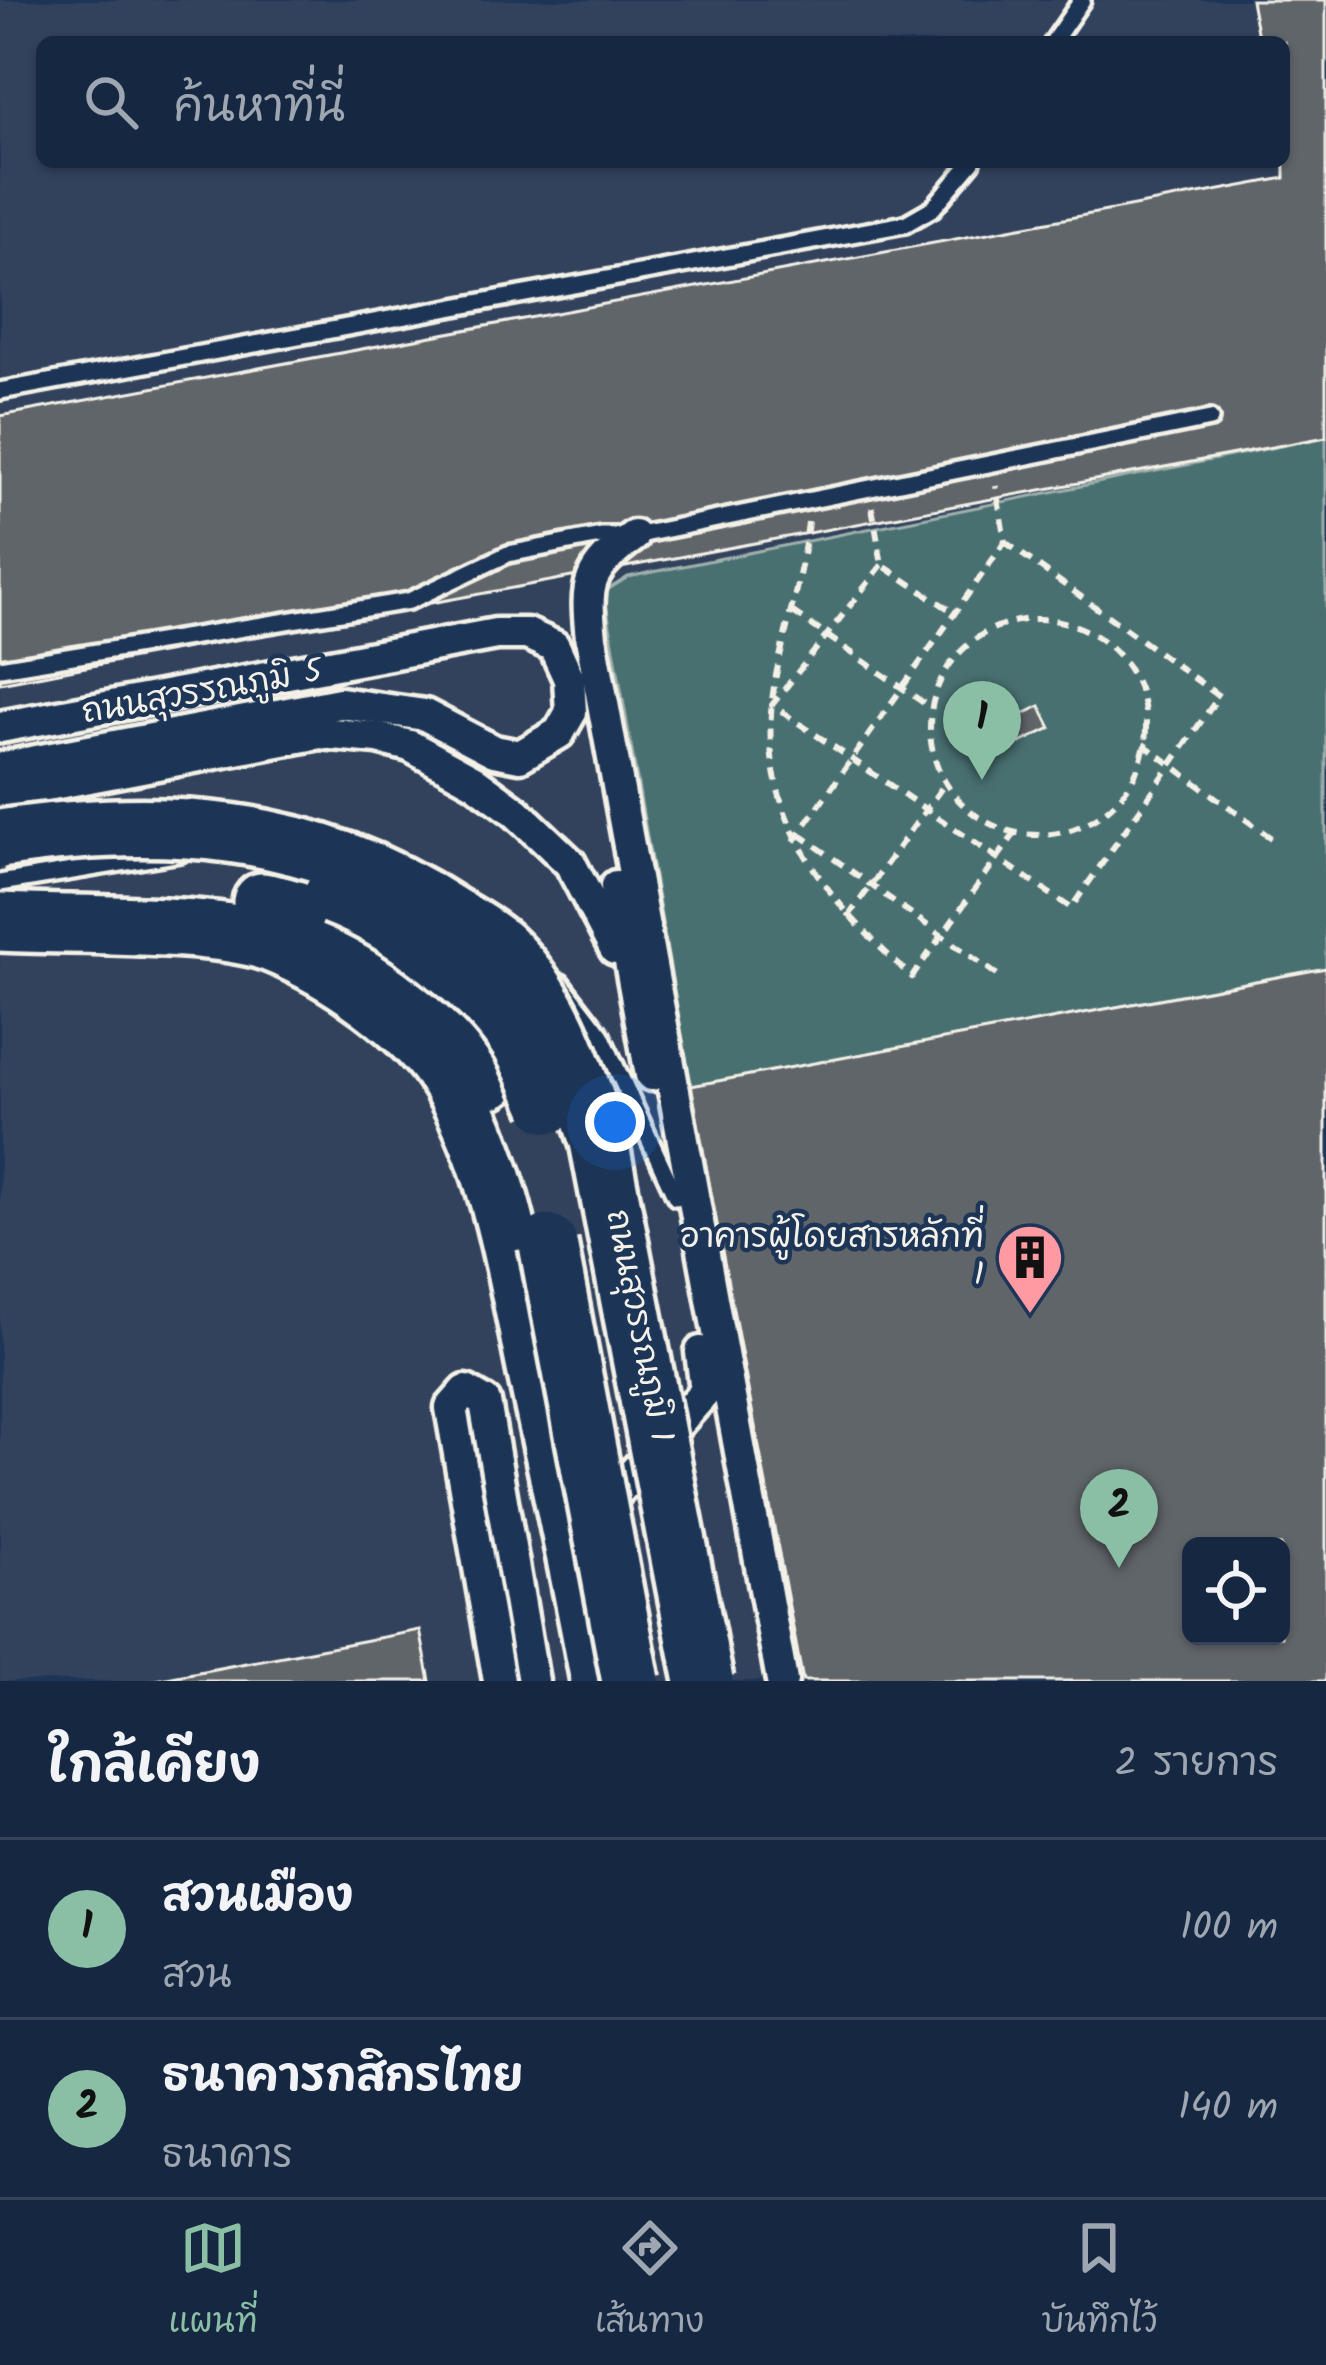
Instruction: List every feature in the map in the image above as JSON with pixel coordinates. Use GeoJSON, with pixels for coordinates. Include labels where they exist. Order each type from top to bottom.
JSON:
{"type":"FeatureCollection","features":[{"type":"Feature","properties":{"kind":"highway","name":"ถนนสุวรรณภูมิ 1"},"geometry":{"type":"LineString","coordinates":[[0,839],[140,823],[229,832],[322,850],[415,892],[500,947],[540,998],[570,1056],[599,1141],[704,1681]]}},
{"type":"Feature","properties":{"kind":"highway","name":"ถนนสุวรรณภูมิ 1"},"geometry":{"type":"LineString","coordinates":[[0,867],[82,856],[169,853],[258,866],[377,911],[460,978],[520,1042],[554,1115],[595,1285],[625,1680]]}},
{"type":"Feature","properties":{"kind":"highway"},"geometry":{"type":"LineString","coordinates":[[0,897],[176,892],[274,904],[348,934],[434,1002],[498,1093],[526,1164],[548,1244],[625,1680]]}},
{"type":"Feature","properties":{"kind":"highway"},"geometry":{"type":"LineString","coordinates":[[0,922],[209,932],[268,941],[343,977],[393,1019],[448,1078],[485,1152],[625,1680]]}},
{"type":"Feature","properties":{"kind":"street"},"geometry":{"type":"LineString","coordinates":[[625,1680],[609,1501],[706,1391],[586,692],[591,638],[586,588],[604,558],[634,536]]}},
{"type":"Feature","properties":{"kind":"street","name":"ถนนสุวรรณภูมิ 5"},"geometry":{"type":"LineString","coordinates":[[0,727],[496,634],[542,638],[554,646],[586,692]]}},
{"type":"Feature","properties":{"kind":"street","name":"ถนนสุวรรณภูมิ 5"},"geometry":{"type":"LineString","coordinates":[[0,768],[340,703],[425,715],[494,751],[520,756],[559,734],[586,692],[591,638]]}},
{"type":"Feature","properties":{"kind":"street"},"geometry":{"type":"LineString","coordinates":[[586,692],[680,1118],[782,1681]]}},
{"type":"Feature","properties":{"kind":"street"},"geometry":{"type":"LineString","coordinates":[[0,794],[320,734],[347,732],[410,746],[474,781],[570,863],[634,992]]}},
{"type":"Feature","properties":{"kind":"street"},"geometry":{"type":"LineString","coordinates":[[499,1681],[452,1408],[466,1391],[485,1402],[532,1681]]}},
{"type":"Feature","properties":{"kind":"lane"},"geometry":{"type":"LineString","coordinates":[[1057,36],[1082,0]]}},
{"type":"Feature","properties":{"kind":"lane"},"geometry":{"type":"LineString","coordinates":[[0,391],[905,224],[933,208],[967,168]]}},
{"type":"Feature","properties":{"kind":"lane"},"geometry":{"type":"LineString","coordinates":[[0,668],[409,601],[508,554],[602,536],[634,536],[1210,419]]}},
{"type":"Feature","properties":{"kind":"lane"},"geometry":{"type":"LineString","coordinates":[[0,883],[232,847],[272,850],[460,912],[558,980],[602,1035],[676,1197]]}},
{"type":"Feature","properties":{"kind":"path"},"geometry":{"type":"LineString","coordinates":[[797,837],[1005,542],[992,464]]}},
{"type":"Feature","properties":{"kind":"path"},"geometry":{"type":"LineString","coordinates":[[869,488],[882,565],[955,613]]}},
{"type":"Feature","properties":{"kind":"path"},"geometry":{"type":"LineString","coordinates":[[811,500],[772,705],[777,782],[797,837],[848,917],[912,977],[1016,832]]}},
{"type":"Feature","properties":{"kind":"path"},"geometry":{"type":"LineString","coordinates":[[772,705],[1071,908],[1219,696],[1005,542]]}},
{"type":"Feature","properties":{"kind":"path"},"geometry":{"type":"LineString","coordinates":[[772,705],[882,565]]}},
{"type":"Feature","properties":{"kind":"path"},"geometry":{"type":"LineString","coordinates":[[793,612],[931,708]]}},
{"type":"Feature","properties":{"kind":"path"},"geometry":{"type":"LineString","coordinates":[[1025,619],[1060,621],[1092,633],[1119,656],[1138,685],[1146,721],[1126,791],[1100,816],[1066,832],[1016,832],[994,826],[963,805],[946,782],[931,742],[931,708],[942,675],[977,638],[1025,619]]}},
{"type":"Feature","properties":{"kind":"path"},"geometry":{"type":"LineString","coordinates":[[1143,744],[1271,838]]}},
{"type":"Feature","properties":{"kind":"path"},"geometry":{"type":"LineString","coordinates":[[848,917],[946,782]]}},
{"type":"Feature","properties":{"kind":"path"},"geometry":{"type":"LineString","coordinates":[[797,837],[1003,979]]}},
{"type":"Feature","properties":{"kind":"shaded area"},"geometry":{"type":"Polygon","coordinates":[[[0,0],[1326,0],[1326,1681],[0,1681],[0,0]]]}},
{"type":"Feature","properties":{"kind":"green space"},"geometry":{"type":"Polygon","coordinates":[[[1326,437],[1326,968],[691,1086],[604,592],[628,577],[1326,437]]]}},
{"type":"Feature","properties":{"kind":"building"},"geometry":{"type":"Polygon","coordinates":[[[1251,0],[1326,0],[1326,437],[0,683],[0,416],[1285,178],[1285,168],[1290,168],[1290,36],[1258,36],[1251,0]]]}},
{"type":"Feature","properties":{"kind":"building"},"geometry":{"type":"Polygon","coordinates":[[[1040,706],[1051,728],[1020,743],[1009,721],[1040,706]]]}},
{"type":"Feature","properties":{"kind":"building","name":"อาคารผู้โดยสารหลักที่ 1"},"geometry":{"type":"Polygon","coordinates":[[[1326,968],[1326,1681],[803,1681],[691,1086],[1326,968]]]}},
{"type":"Feature","properties":{"kind":"building"},"geometry":{"type":"Polygon","coordinates":[[[420,1630],[430,1681],[151,1681],[420,1630]]]}},
{"type":"Feature","properties":{"kind":"place","name":"สวนเมือง"},"geometry":{"type":"Point","coordinates":[982,780]}},
{"type":"Feature","properties":{"kind":"place","name":"อาคารผู้โดยสารหลักที่ 1"},"geometry":{"type":"Point","coordinates":[1030,1316]}},
{"type":"Feature","properties":{"kind":"place","name":"ธนาคารกสิกรไทย"},"geometry":{"type":"Point","coordinates":[1119,1568]}}]}
